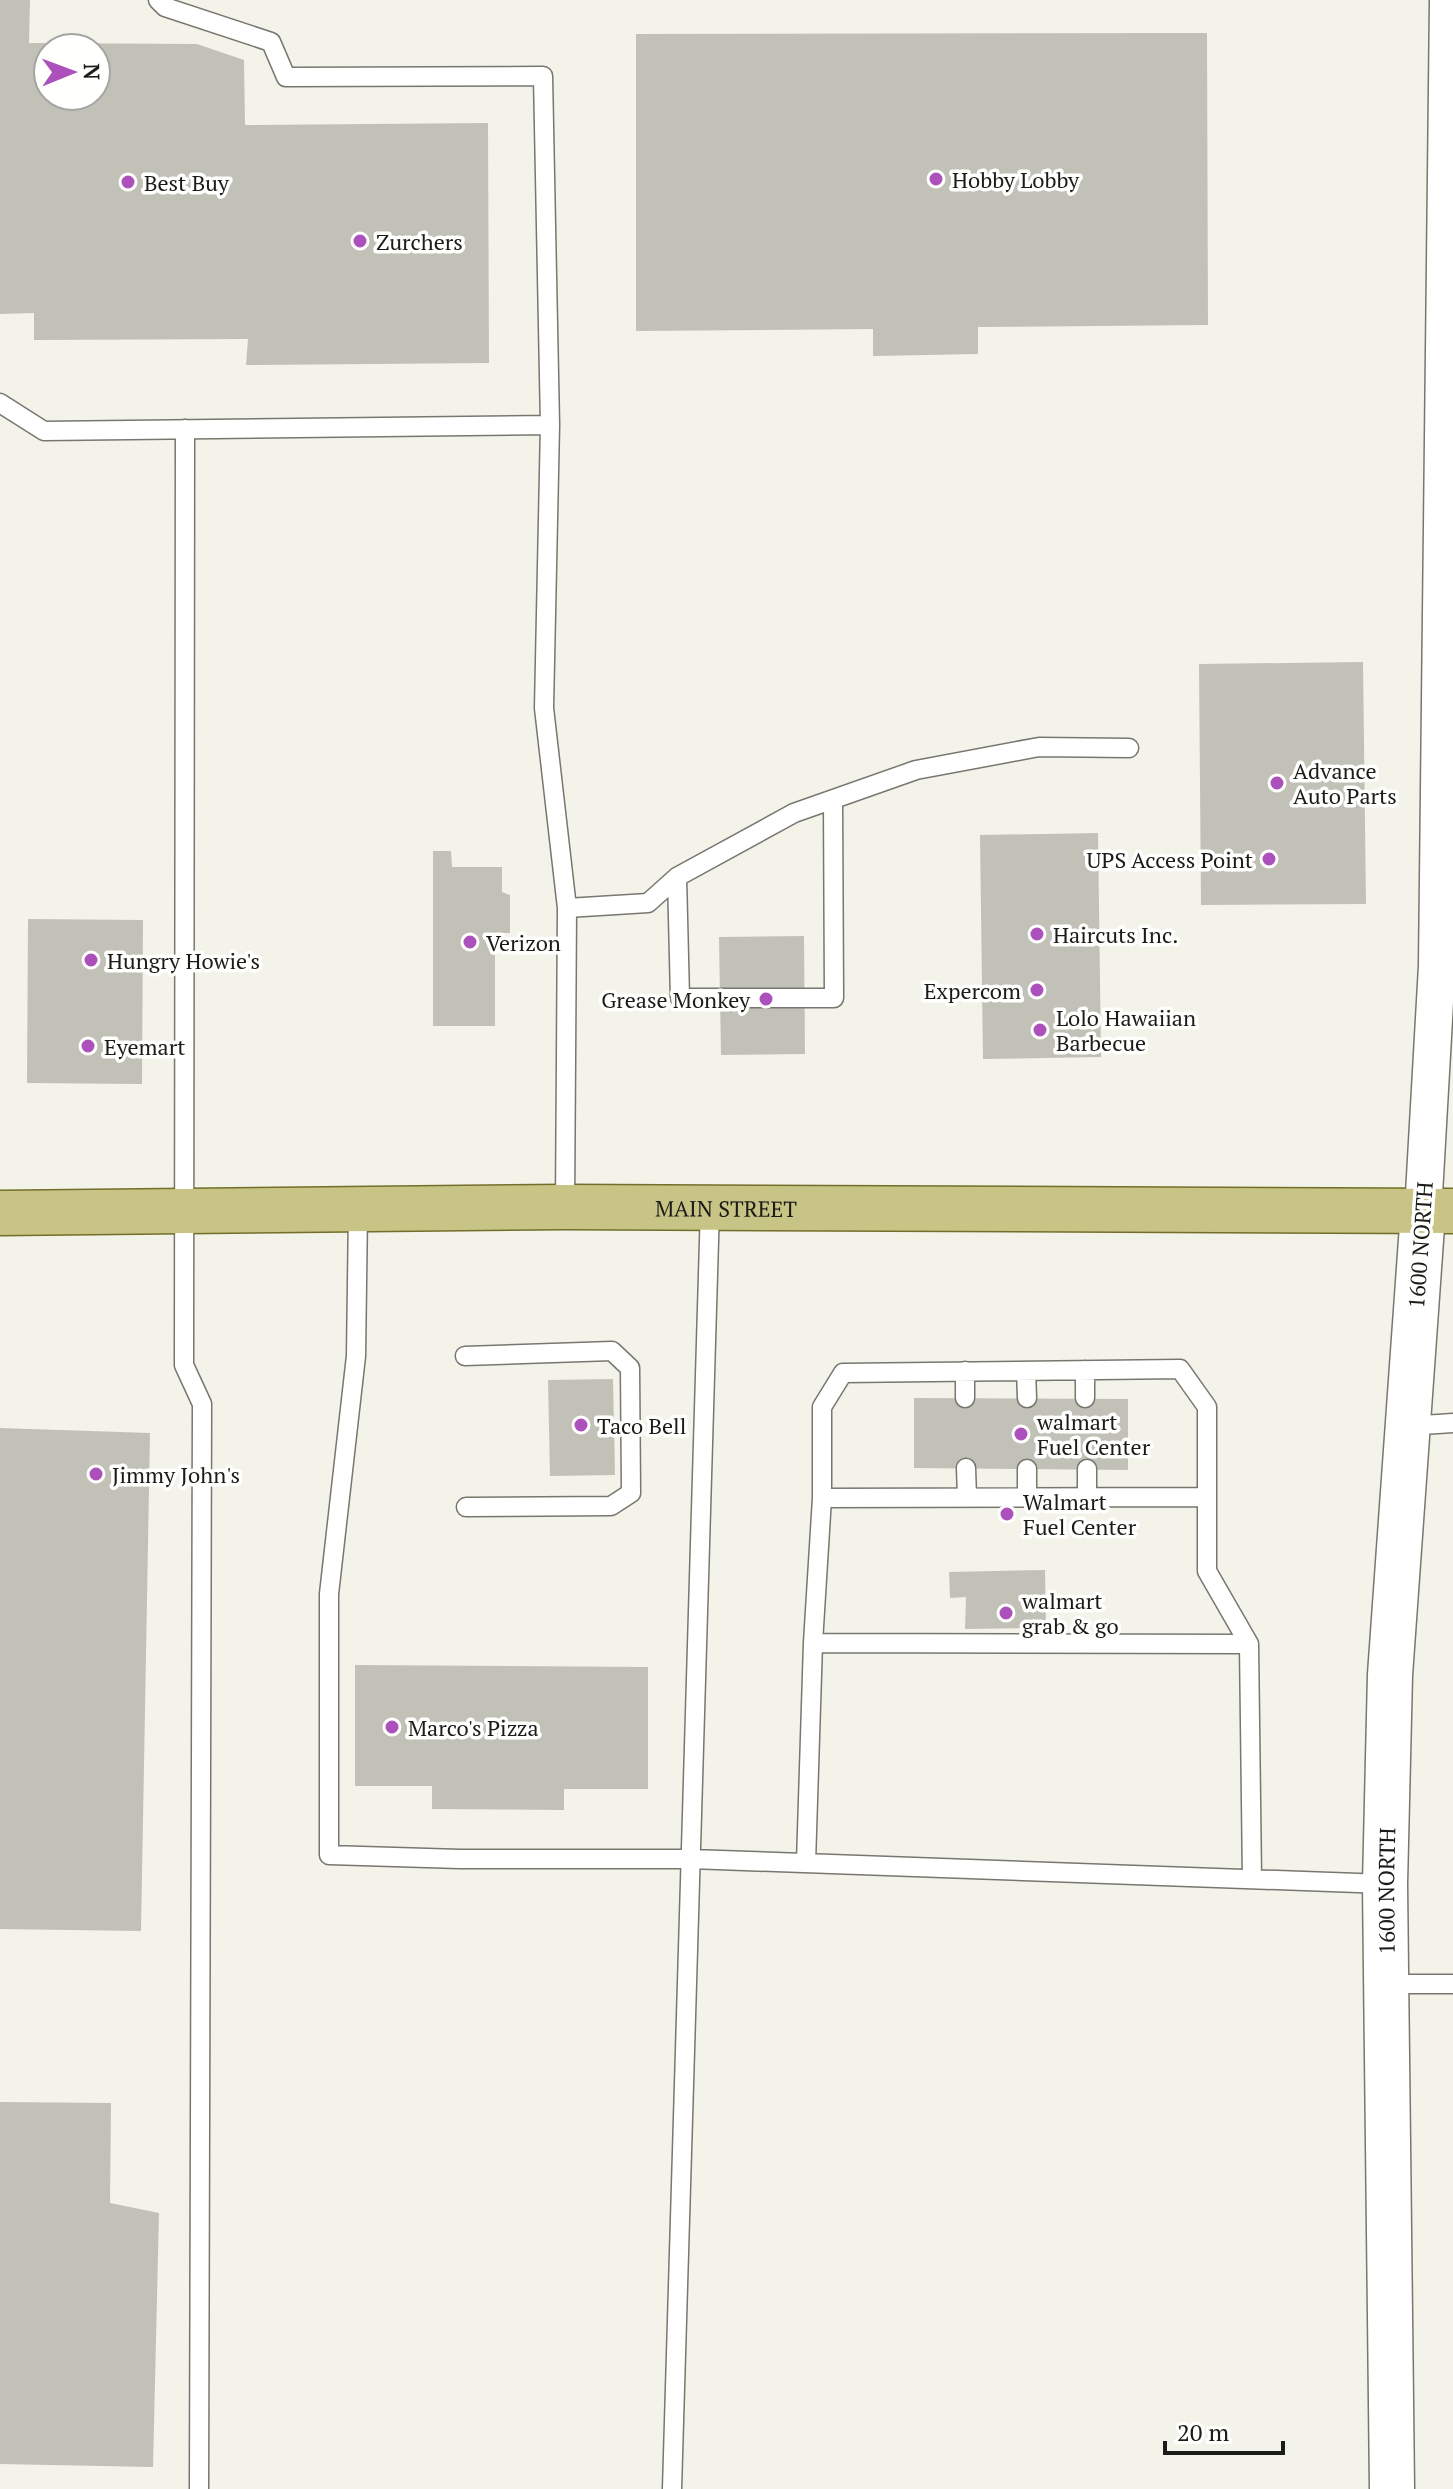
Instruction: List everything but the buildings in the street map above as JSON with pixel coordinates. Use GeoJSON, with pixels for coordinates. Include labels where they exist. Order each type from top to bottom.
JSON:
{"type":"FeatureCollection","features":[{"type":"Feature","properties":{"kind":"main road","name":"MAIN STREET"},"geometry":{"type":"LineString","coordinates":[[0,1213],[565,1207],[1438,1211]]}},
{"type":"Feature","properties":{"kind":"street","name":"1600 NORTH"},"geometry":{"type":"LineString","coordinates":[[1392,2489],[1385,1884],[1390,1675],[1407,1427],[1438,1211],[1437,966],[1448,0]]}},
{"type":"Feature","properties":{"kind":"lane"},"geometry":{"type":"LineString","coordinates":[[158,0],[165,7],[271,42],[286,77],[543,76],[550,425],[544,708],[567,908],[565,1207]]}},
{"type":"Feature","properties":{"kind":"lane"},"geometry":{"type":"LineString","coordinates":[[0,403],[44,431],[550,425]]}},
{"type":"Feature","properties":{"kind":"lane"},"geometry":{"type":"LineString","coordinates":[[185,429],[187,875],[184,1365],[202,1404],[199,2489]]}},
{"type":"Feature","properties":{"kind":"lane"},"geometry":{"type":"LineString","coordinates":[[567,908],[648,903],[677,877],[794,813],[916,770],[1039,747],[1129,748]]}},
{"type":"Feature","properties":{"kind":"lane"},"geometry":{"type":"LineString","coordinates":[[677,877],[680,998],[834,998],[833,800]]}},
{"type":"Feature","properties":{"kind":"lane"},"geometry":{"type":"LineString","coordinates":[[672,2489],[710,1207]]}},
{"type":"Feature","properties":{"kind":"lane"},"geometry":{"type":"LineString","coordinates":[[358,1211],[356,1356],[329,1594],[329,1855],[460,1859],[691,1859],[1385,1884]]}},
{"type":"Feature","properties":{"kind":"lane"},"geometry":{"type":"LineString","coordinates":[[465,1356],[612,1351],[630,1368],[631,1493],[611,1506],[466,1507]]}},
{"type":"Feature","properties":{"kind":"lane"},"geometry":{"type":"LineString","coordinates":[[806,1863],[813,1643],[822,1498],[822,1407],[843,1373],[1180,1369],[1207,1407],[1207,1571],[1249,1644],[1252,1879]]}},
{"type":"Feature","properties":{"kind":"lane"},"geometry":{"type":"LineString","coordinates":[[1085,1370],[1085,1398]]}},
{"type":"Feature","properties":{"kind":"lane"},"geometry":{"type":"LineString","coordinates":[[965,1371],[965,1398]]}},
{"type":"Feature","properties":{"kind":"lane"},"geometry":{"type":"LineString","coordinates":[[1026,1371],[1027,1398]]}},
{"type":"Feature","properties":{"kind":"lane"},"geometry":{"type":"LineString","coordinates":[[1407,1427],[1453,1423]]}},
{"type":"Feature","properties":{"kind":"lane"},"geometry":{"type":"LineString","coordinates":[[966,1468],[967,1497]]}},
{"type":"Feature","properties":{"kind":"lane"},"geometry":{"type":"LineString","coordinates":[[1027,1469],[1027,1497]]}},
{"type":"Feature","properties":{"kind":"lane"},"geometry":{"type":"LineString","coordinates":[[1087,1469],[1087,1497]]}},
{"type":"Feature","properties":{"kind":"lane"},"geometry":{"type":"LineString","coordinates":[[822,1498],[1207,1497]]}},
{"type":"Feature","properties":{"kind":"lane"},"geometry":{"type":"LineString","coordinates":[[813,1643],[1249,1644]]}},
{"type":"Feature","properties":{"kind":"lane"},"geometry":{"type":"LineString","coordinates":[[1386,1984],[1453,1984]]}},
{"type":"Feature","properties":{"kind":"place","name":"Hobby Lobby"},"geometry":{"type":"Point","coordinates":[936,179]}},
{"type":"Feature","properties":{"kind":"place","name":"Best Buy"},"geometry":{"type":"Point","coordinates":[128,182]}},
{"type":"Feature","properties":{"kind":"place","name":"Zurchers"},"geometry":{"type":"Point","coordinates":[360,241]}},
{"type":"Feature","properties":{"kind":"place","name":"Advance Auto Parts"},"geometry":{"type":"Point","coordinates":[1277,783]}},
{"type":"Feature","properties":{"kind":"place","name":"UPS Access Point"},"geometry":{"type":"Point","coordinates":[1269,859]}},
{"type":"Feature","properties":{"kind":"place","name":"Haircuts Inc."},"geometry":{"type":"Point","coordinates":[1037,934]}},
{"type":"Feature","properties":{"kind":"place","name":"Verizon"},"geometry":{"type":"Point","coordinates":[470,942]}},
{"type":"Feature","properties":{"kind":"place","name":"Hungry Howie's"},"geometry":{"type":"Point","coordinates":[91,960]}},
{"type":"Feature","properties":{"kind":"place","name":"Expercom"},"geometry":{"type":"Point","coordinates":[1037,990]}},
{"type":"Feature","properties":{"kind":"place","name":"Grease Monkey"},"geometry":{"type":"Point","coordinates":[766,999]}},
{"type":"Feature","properties":{"kind":"place","name":"Lolo Hawaiian Barbecue"},"geometry":{"type":"Point","coordinates":[1040,1030]}},
{"type":"Feature","properties":{"kind":"place","name":"Eyemart"},"geometry":{"type":"Point","coordinates":[88,1046]}},
{"type":"Feature","properties":{"kind":"place","name":"Taco Bell"},"geometry":{"type":"Point","coordinates":[581,1425]}},
{"type":"Feature","properties":{"kind":"place","name":"walmart Fuel Center"},"geometry":{"type":"Point","coordinates":[1021,1434]}},
{"type":"Feature","properties":{"kind":"place","name":"Jimmy John's"},"geometry":{"type":"Point","coordinates":[96,1474]}},
{"type":"Feature","properties":{"kind":"place","name":"Walmart Fuel Center"},"geometry":{"type":"Point","coordinates":[1007,1514]}},
{"type":"Feature","properties":{"kind":"place","name":"walmart grab & go"},"geometry":{"type":"Point","coordinates":[1006,1613]}},
{"type":"Feature","properties":{"kind":"place","name":"Marco's Pizza"},"geometry":{"type":"Point","coordinates":[392,1727]}}]}
